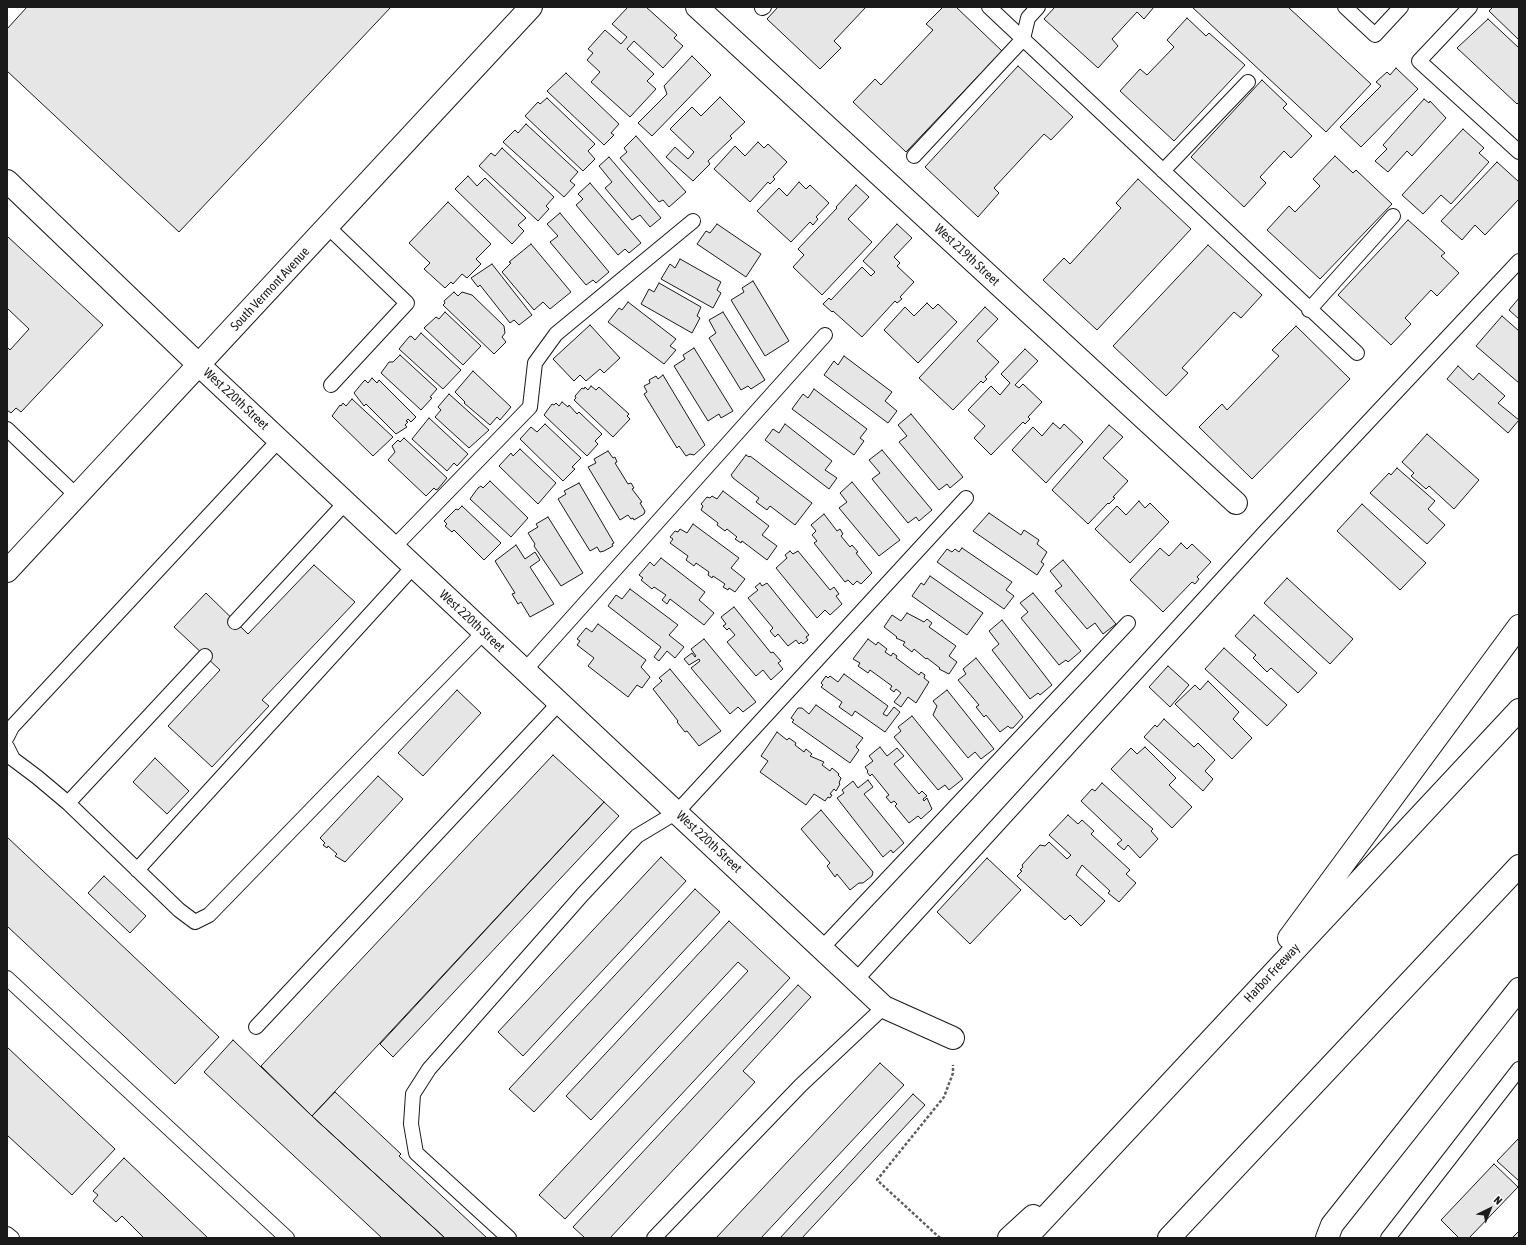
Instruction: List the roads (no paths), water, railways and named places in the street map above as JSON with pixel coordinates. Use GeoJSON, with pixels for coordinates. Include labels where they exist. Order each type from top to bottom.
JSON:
{"type":"FeatureCollection","features":[{"type":"Feature","properties":{"kind":"main road","name":"South Vermont Avenue"},"geometry":{"type":"LineString","coordinates":[[7,571],[531,7]]}},
{"type":"Feature","properties":{"kind":"main road","name":"West 219th Street"},"geometry":{"type":"LineString","coordinates":[[697,7],[1236,504]]}},
{"type":"Feature","properties":{"kind":"main road","name":"West 220th Street"},"geometry":{"type":"LineString","coordinates":[[7,181],[199,365],[884,1007],[953,1038]]}},
{"type":"Feature","properties":{"kind":"main road"},"geometry":{"type":"LineString","coordinates":[[1228,1021],[1519,626]]}},
{"type":"Feature","properties":{"kind":"main road","name":"Harbor Freeway"},"geometry":{"type":"LineString","coordinates":[[1026,1238],[1519,710]]}},
{"type":"Feature","properties":{"kind":"main road"},"geometry":{"type":"LineString","coordinates":[[1168,1238],[1519,866]]}},
{"type":"Feature","properties":{"kind":"main road"},"geometry":{"type":"LineString","coordinates":[[1327,1238],[1332,1225],[1519,989]]}},
{"type":"Feature","properties":{"kind":"main road"},"geometry":{"type":"LineString","coordinates":[[1009,1238],[1122,1136]]}},
{"type":"Feature","properties":{"kind":"lane"},"geometry":{"type":"LineString","coordinates":[[989,7],[1309,310],[1357,353]]}},
{"type":"Feature","properties":{"kind":"lane"},"geometry":{"type":"LineString","coordinates":[[914,156],[1023,39],[1028,18],[1038,7]]}},
{"type":"Feature","properties":{"kind":"lane"},"geometry":{"type":"LineString","coordinates":[[1345,7],[1375,35],[1401,7]]}},
{"type":"Feature","properties":{"kind":"lane"},"geometry":{"type":"LineString","coordinates":[[1470,7],[1419,61],[1519,152]]}},
{"type":"Feature","properties":{"kind":"lane"},"geometry":{"type":"LineString","coordinates":[[1163,171],[1248,82]]}},
{"type":"Feature","properties":{"kind":"lane"},"geometry":{"type":"LineString","coordinates":[[1309,310],[1393,216]]}},
{"type":"Feature","properties":{"kind":"lane"},"geometry":{"type":"LineString","coordinates":[[394,547],[530,407],[535,363],[556,334],[693,221]]}},
{"type":"Feature","properties":{"kind":"lane"},"geometry":{"type":"LineString","coordinates":[[328,227],[406,303],[331,384]]}},
{"type":"Feature","properties":{"kind":"lane"},"geometry":{"type":"LineString","coordinates":[[856,980],[1264,533],[1519,261]]}},
{"type":"Feature","properties":{"kind":"lane"},"geometry":{"type":"LineString","coordinates":[[525,670],[825,335]]}},
{"type":"Feature","properties":{"kind":"lane"},"geometry":{"type":"LineString","coordinates":[[7,429],[77,496]]}},
{"type":"Feature","properties":{"kind":"lane"},"geometry":{"type":"LineString","coordinates":[[7,737],[12,727],[280,440]]}},
{"type":"Feature","properties":{"kind":"lane"},"geometry":{"type":"LineString","coordinates":[[509,1238],[416,1153],[411,1124],[413,1094],[429,1069],[583,894],[637,836],[677,812],[966,498]]}},
{"type":"Feature","properties":{"kind":"lane"},"geometry":{"type":"LineString","coordinates":[[235,622],[346,502]]}},
{"type":"Feature","properties":{"kind":"lane"},"geometry":{"type":"LineString","coordinates":[[137,870],[393,591],[414,566]]}},
{"type":"Feature","properties":{"kind":"lane"},"geometry":{"type":"LineString","coordinates":[[822,948],[1128,623]]}},
{"type":"Feature","properties":{"kind":"lane"},"geometry":{"type":"LineString","coordinates":[[7,747],[13,759],[37,776],[179,910],[195,922],[208,915],[484,632]]}},
{"type":"Feature","properties":{"kind":"lane"},"geometry":{"type":"LineString","coordinates":[[68,804],[205,656]]}},
{"type":"Feature","properties":{"kind":"lane"},"geometry":{"type":"LineString","coordinates":[[256,1027],[560,702]]}},
{"type":"Feature","properties":{"kind":"lane"},"geometry":{"type":"LineString","coordinates":[[7,978],[287,1238]]}},
{"type":"Feature","properties":{"kind":"lane"},"geometry":{"type":"LineString","coordinates":[[654,1238],[801,1085],[884,1007]]}},
{"type":"Feature","properties":{"kind":"lane"},"geometry":{"type":"LineString","coordinates":[[1388,1238],[1519,1069]]}},
{"type":"Feature","properties":{"kind":"lane"},"geometry":{"type":"LineString","coordinates":[[7,1234],[12,1238]]}}]}
